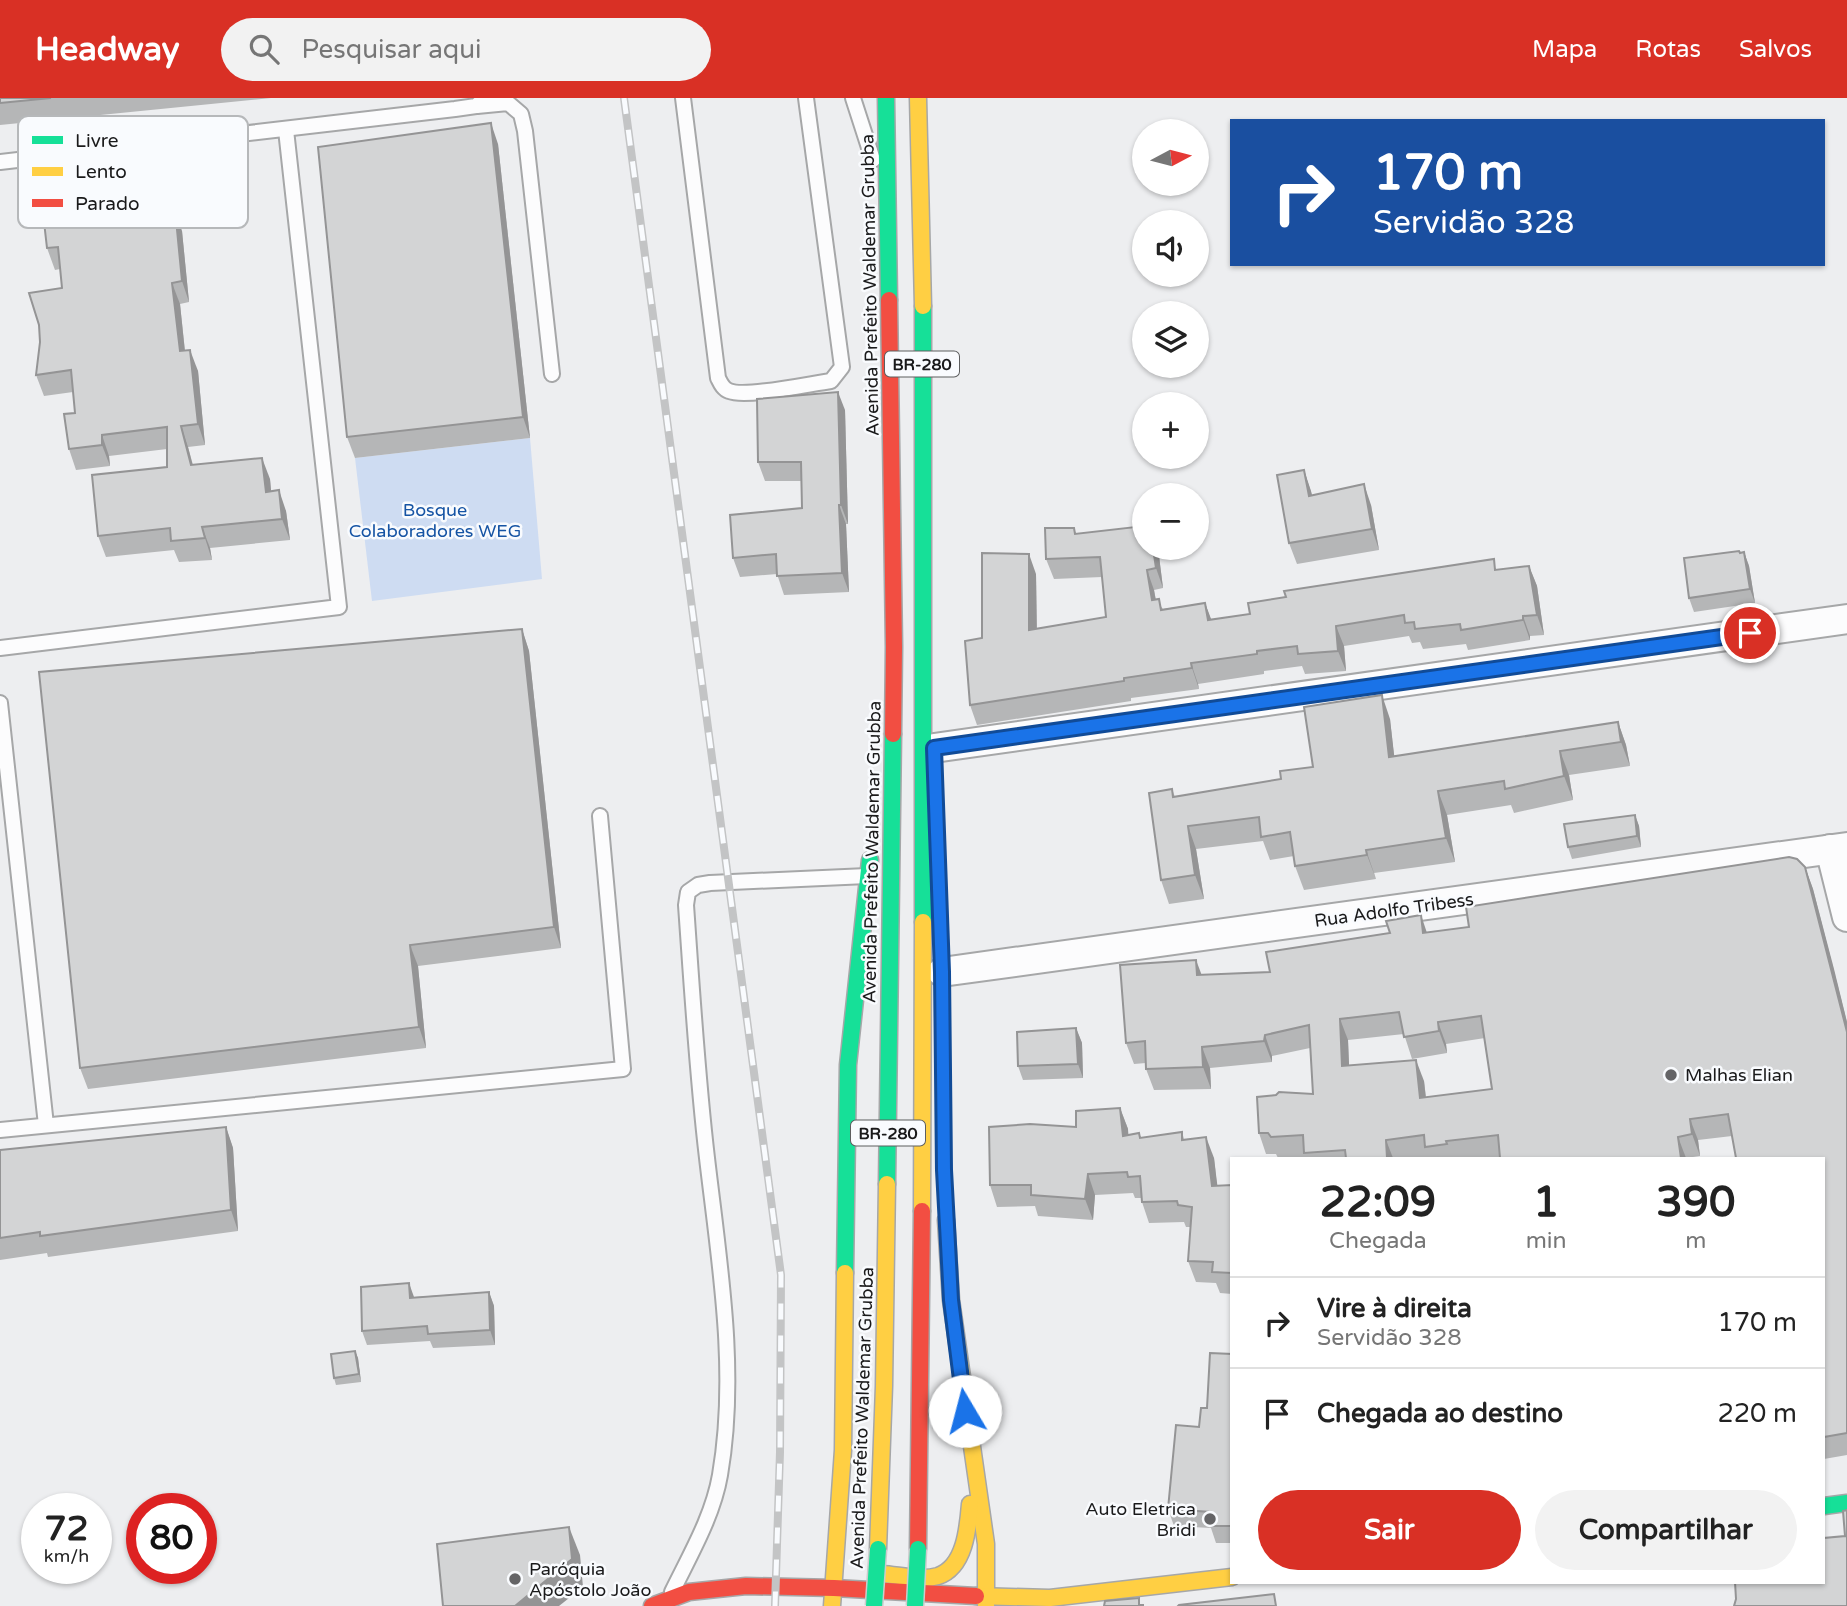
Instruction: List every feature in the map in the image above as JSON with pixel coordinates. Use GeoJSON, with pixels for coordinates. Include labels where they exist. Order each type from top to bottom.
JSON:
{"type":"FeatureCollection","features":[{"type":"Feature","properties":{"kind":"main road","name":"Avenida Prefeito Waldemar Grubba"},"geometry":{"type":"LineString","coordinates":[[874,1606],[884,1386],[893,717],[886,98]]}},
{"type":"Feature","properties":{"kind":"main road","name":"BR-280"},"geometry":{"type":"LineString","coordinates":[[915,1606],[922,1380],[924,630],[918,98]]}},
{"type":"Feature","properties":{"kind":"main road"},"geometry":{"type":"LineString","coordinates":[[924,630],[934,748],[939,891]]}},
{"type":"Feature","properties":{"kind":"main road"},"geometry":{"type":"LineString","coordinates":[[875,823],[893,717]]}},
{"type":"Feature","properties":{"kind":"main road"},"geometry":{"type":"LineString","coordinates":[[832,1606],[843,1450],[848,1065],[872,850]]}},
{"type":"Feature","properties":{"kind":"main road"},"geometry":{"type":"LineString","coordinates":[[946,1209],[951,1300],[986,1544],[987,1601]]}},
{"type":"Feature","properties":{"kind":"main road"},"geometry":{"type":"LineString","coordinates":[[836,1543],[844,1559],[854,1569],[937,1576],[956,1563],[964,1545],[970,1508],[972,1455]]}},
{"type":"Feature","properties":{"kind":"main road"},"geometry":{"type":"LineString","coordinates":[[1825,1506],[1847,1503]]}},
{"type":"Feature","properties":{"kind":"main road"},"geometry":{"type":"LineString","coordinates":[[652,1606],[688,1592],[715,1588],[834,1588],[987,1601],[1050,1598],[1230,1577]]}},
{"type":"Feature","properties":{"kind":"street"},"geometry":{"type":"LineString","coordinates":[[934,748],[1847,619]]}},
{"type":"Feature","properties":{"kind":"street"},"geometry":{"type":"LineString","coordinates":[[1839,848],[1847,917]]}},
{"type":"Feature","properties":{"kind":"street","name":"Rua Adolfo Tribess"},"geometry":{"type":"LineString","coordinates":[[942,972],[1839,848]]}},
{"type":"Feature","properties":{"kind":"lane"},"geometry":{"type":"LineString","coordinates":[[683,98],[718,378],[724,388],[731,392],[766,391],[831,381],[842,367],[806,98]]}},
{"type":"Feature","properties":{"kind":"lane"},"geometry":{"type":"LineString","coordinates":[[853,98],[889,206]]}},
{"type":"Feature","properties":{"kind":"lane"},"geometry":{"type":"LineString","coordinates":[[248,134],[481,102],[508,103],[521,114],[525,131],[552,374]]}},
{"type":"Feature","properties":{"kind":"lane"},"geometry":{"type":"LineString","coordinates":[[0,648],[339,607],[286,130]]}},
{"type":"Feature","properties":{"kind":"lane"},"geometry":{"type":"LineString","coordinates":[[0,162],[18,160]]}},
{"type":"Feature","properties":{"kind":"lane"},"geometry":{"type":"LineString","coordinates":[[0,703],[46,1125]]}},
{"type":"Feature","properties":{"kind":"lane"},"geometry":{"type":"LineString","coordinates":[[0,1130],[624,1069],[600,816]]}},
{"type":"Feature","properties":{"kind":"lane"},"geometry":{"type":"LineString","coordinates":[[669,1599],[704,1525],[719,1478],[726,1429],[726,1344],[698,1074],[686,905],[688,892],[698,885],[710,883],[868,876]]}},
{"type":"Feature","properties":{"kind":"green space","name":"Bosque Colaboradores WEG"},"geometry":{"type":"Polygon","coordinates":[[[530,438],[542,579],[372,601],[355,458],[530,438]]]}},
{"type":"Feature","properties":{"kind":"building"},"geometry":{"type":"Polygon","coordinates":[[[0,98],[51,98],[0,103],[0,98]]]}},
{"type":"Feature","properties":{"kind":"building"},"geometry":{"type":"Polygon","coordinates":[[[491,123],[523,417],[347,437],[318,147],[491,123]]]}},
{"type":"Feature","properties":{"kind":"building"},"geometry":{"type":"Polygon","coordinates":[[[45,228],[177,228],[182,281],[172,283],[180,351],[190,350],[198,424],[181,426],[191,465],[262,458],[266,492],[279,490],[282,519],[202,527],[205,538],[171,541],[170,528],[98,536],[92,475],[167,467],[167,427],[102,435],[102,445],[69,449],[64,414],[75,413],[71,370],[36,375],[39,325],[29,293],[62,288],[58,247],[47,248],[45,228]]]}},
{"type":"Feature","properties":{"kind":"building"},"geometry":{"type":"Polygon","coordinates":[[[838,392],[842,573],[777,576],[776,554],[733,558],[730,515],[802,508],[801,462],[758,462],[757,399],[838,392]]]}},
{"type":"Feature","properties":{"kind":"building"},"geometry":{"type":"Polygon","coordinates":[[[1304,470],[1309,496],[1364,484],[1372,529],[1289,543],[1277,475],[1304,470]]]}},
{"type":"Feature","properties":{"kind":"building"},"geometry":{"type":"Polygon","coordinates":[[[1132,527],[1132,560],[1155,560],[1156,568],[1147,570],[1152,600],[1159,599],[1161,610],[1205,603],[1208,620],[1250,614],[1248,603],[1286,597],[1284,591],[1494,559],[1495,570],[1529,566],[1537,615],[1523,616],[1523,620],[1461,630],[1460,624],[1415,629],[1414,622],[1405,623],[1404,615],[1336,626],[1338,651],[1298,654],[1297,646],[1257,651],[1257,654],[1191,663],[1192,668],[1124,678],[1124,681],[970,705],[965,641],[982,638],[982,553],[1029,554],[1029,630],[1106,617],[1100,557],[1046,559],[1045,528],[1074,528],[1075,534],[1132,527]]]}},
{"type":"Feature","properties":{"kind":"building"},"geometry":{"type":"Polygon","coordinates":[[[1744,552],[1750,589],[1689,598],[1684,558],[1744,552]]]}},
{"type":"Feature","properties":{"kind":"building"},"geometry":{"type":"Polygon","coordinates":[[[522,629],[554,927],[410,945],[419,1027],[80,1068],[39,672],[522,629]]]}},
{"type":"Feature","properties":{"kind":"building"},"geometry":{"type":"Polygon","coordinates":[[[1382,695],[1389,757],[1618,722],[1621,742],[1560,751],[1564,776],[1505,789],[1504,781],[1438,791],[1446,838],[1366,850],[1367,855],[1295,866],[1290,832],[1261,837],[1259,817],[1188,826],[1195,875],[1161,880],[1149,793],[1172,789],[1173,797],[1281,779],[1280,771],[1313,767],[1304,707],[1382,695]]]}},
{"type":"Feature","properties":{"kind":"building"},"geometry":{"type":"Polygon","coordinates":[[[1635,815],[1637,836],[1568,847],[1564,824],[1635,815]]]}},
{"type":"Feature","properties":{"kind":"building"},"geometry":{"type":"Polygon","coordinates":[[[1789,857],[1797,859],[1805,867],[1847,1032],[1847,1433],[1825,1437],[1825,1157],[1736,1157],[1728,1114],[1690,1119],[1692,1134],[1678,1137],[1681,1157],[1500,1157],[1498,1135],[1446,1141],[1447,1144],[1425,1147],[1424,1135],[1386,1140],[1387,1157],[1346,1157],[1345,1150],[1304,1153],[1303,1135],[1271,1137],[1268,1133],[1259,1133],[1257,1097],[1276,1095],[1279,1092],[1313,1094],[1309,1025],[1265,1035],[1264,1041],[1202,1047],[1203,1067],[1146,1069],[1145,1041],[1126,1043],[1120,965],[1196,960],[1197,975],[1270,972],[1266,952],[1390,933],[1386,921],[1421,915],[1423,933],[1469,927],[1466,907],[1789,857]],[[1399,1012],[1340,1019],[1342,1066],[1416,1060],[1420,1098],[1492,1089],[1481,1016],[1438,1022],[1439,1031],[1404,1037],[1399,1012]]]}},
{"type":"Feature","properties":{"kind":"building"},"geometry":{"type":"Polygon","coordinates":[[[1076,1028],[1078,1064],[1018,1066],[1017,1032],[1076,1028]]]}},
{"type":"Feature","properties":{"kind":"building"},"geometry":{"type":"Polygon","coordinates":[[[1120,1108],[1123,1136],[1139,1133],[1140,1138],[1182,1132],[1182,1140],[1206,1137],[1212,1186],[1230,1185],[1230,1273],[1212,1272],[1213,1262],[1188,1261],[1192,1207],[1178,1205],[1177,1201],[1142,1202],[1140,1176],[1128,1177],[1127,1172],[1088,1174],[1085,1199],[1031,1195],[1031,1185],[990,1185],[989,1127],[1030,1124],[1076,1127],[1076,1111],[1120,1108]]]}},
{"type":"Feature","properties":{"kind":"building"},"geometry":{"type":"Polygon","coordinates":[[[226,1127],[231,1210],[40,1236],[40,1232],[0,1238],[0,1150],[226,1127]]]}},
{"type":"Feature","properties":{"kind":"building"},"geometry":{"type":"Polygon","coordinates":[[[409,1283],[410,1298],[489,1292],[490,1330],[428,1334],[427,1326],[362,1331],[361,1287],[409,1283]]]}},
{"type":"Feature","properties":{"kind":"building"},"geometry":{"type":"Polygon","coordinates":[[[355,1351],[359,1374],[334,1378],[331,1354],[355,1351]]]}},
{"type":"Feature","properties":{"kind":"building"},"geometry":{"type":"Polygon","coordinates":[[[1210,1353],[1230,1354],[1230,1526],[1210,1526],[1211,1512],[1168,1509],[1176,1425],[1199,1427],[1201,1408],[1207,1408],[1210,1353]]]}},
{"type":"Feature","properties":{"kind":"building"},"geometry":{"type":"Polygon","coordinates":[[[1847,1510],[1847,1606],[1734,1606],[1735,1584],[1825,1584],[1825,1538],[1845,1536],[1843,1511],[1847,1510]]]}},
{"type":"Feature","properties":{"kind":"building"},"geometry":{"type":"Polygon","coordinates":[[[569,1527],[572,1559],[515,1606],[443,1606],[437,1544],[569,1527]]]}},
{"type":"Feature","properties":{"kind":"building"},"geometry":{"type":"Polygon","coordinates":[[[1274,1594],[1276,1606],[1178,1606],[1179,1605],[1274,1594]]]}},
{"type":"Feature","properties":{"kind":"building"},"geometry":{"type":"Polygon","coordinates":[[[1139,1598],[1139,1605],[1143,1606],[1104,1606],[1105,1601],[1139,1598]]]}},
{"type":"Feature","properties":{"kind":"railway"},"geometry":{"type":"LineString","coordinates":[[624,98],[781,1275],[780,1452],[775,1606]]}},
{"type":"Feature","properties":{"kind":"traffic: fast"},"geometry":{"type":"LineString","coordinates":[[886,98],[889,300]]}},
{"type":"Feature","properties":{"kind":"traffic: fast"},"geometry":{"type":"LineString","coordinates":[[923,306],[923,922]]}},
{"type":"Feature","properties":{"kind":"traffic: fast"},"geometry":{"type":"LineString","coordinates":[[887,1184],[893,734]]}},
{"type":"Feature","properties":{"kind":"traffic: fast"},"geometry":{"type":"LineString","coordinates":[[845,1273],[848,1065],[870,860]]}},
{"type":"Feature","properties":{"kind":"traffic: fast"},"geometry":{"type":"LineString","coordinates":[[1825,1506],[1847,1503]]}},
{"type":"Feature","properties":{"kind":"traffic: fast"},"geometry":{"type":"LineString","coordinates":[[874,1606],[878,1549]]}},
{"type":"Feature","properties":{"kind":"traffic: fast"},"geometry":{"type":"LineString","coordinates":[[915,1606],[918,1549]]}},
{"type":"Feature","properties":{"kind":"traffic: slow"},"geometry":{"type":"LineString","coordinates":[[918,98],[923,306]]}},
{"type":"Feature","properties":{"kind":"traffic: slow"},"geometry":{"type":"LineString","coordinates":[[922,1211],[923,922]]}},
{"type":"Feature","properties":{"kind":"traffic: slow"},"geometry":{"type":"LineString","coordinates":[[878,1549],[887,1184]]}},
{"type":"Feature","properties":{"kind":"traffic: slow"},"geometry":{"type":"LineString","coordinates":[[946,1220],[951,1300],[986,1544],[986,1606]]}},
{"type":"Feature","properties":{"kind":"traffic: slow"},"geometry":{"type":"LineString","coordinates":[[832,1606],[843,1450],[845,1273]]}},
{"type":"Feature","properties":{"kind":"traffic: slow"},"geometry":{"type":"LineString","coordinates":[[882,1574],[924,1578],[938,1576],[947,1571],[954,1564],[963,1546],[970,1504]]}},
{"type":"Feature","properties":{"kind":"traffic: slow"},"geometry":{"type":"LineString","coordinates":[[976,1596],[1050,1598],[1230,1577]]}},
{"type":"Feature","properties":{"kind":"traffic: jam"},"geometry":{"type":"LineString","coordinates":[[889,300],[893,734]]}},
{"type":"Feature","properties":{"kind":"traffic: jam"},"geometry":{"type":"LineString","coordinates":[[918,1549],[922,1211]]}},
{"type":"Feature","properties":{"kind":"traffic: jam"},"geometry":{"type":"LineString","coordinates":[[652,1606],[689,1592],[746,1586],[976,1596]]}},
{"type":"Feature","properties":{"kind":"place","name":"Malhas Elian"},"geometry":{"type":"Point","coordinates":[1671,1075]}},
{"type":"Feature","properties":{"kind":"place","name":"Auto Eletrica Bridi"},"geometry":{"type":"Point","coordinates":[1210,1519]}},
{"type":"Feature","properties":{"kind":"place","name":"Paróquia Apóstolo João"},"geometry":{"type":"Point","coordinates":[515,1579]}},
{"type":"Feature","properties":{"kind":"route"},"geometry":{"type":"LineString","coordinates":[[965,1411],[951,1300],[944,1170],[942,972],[934,748],[1750,633]]}}]}
